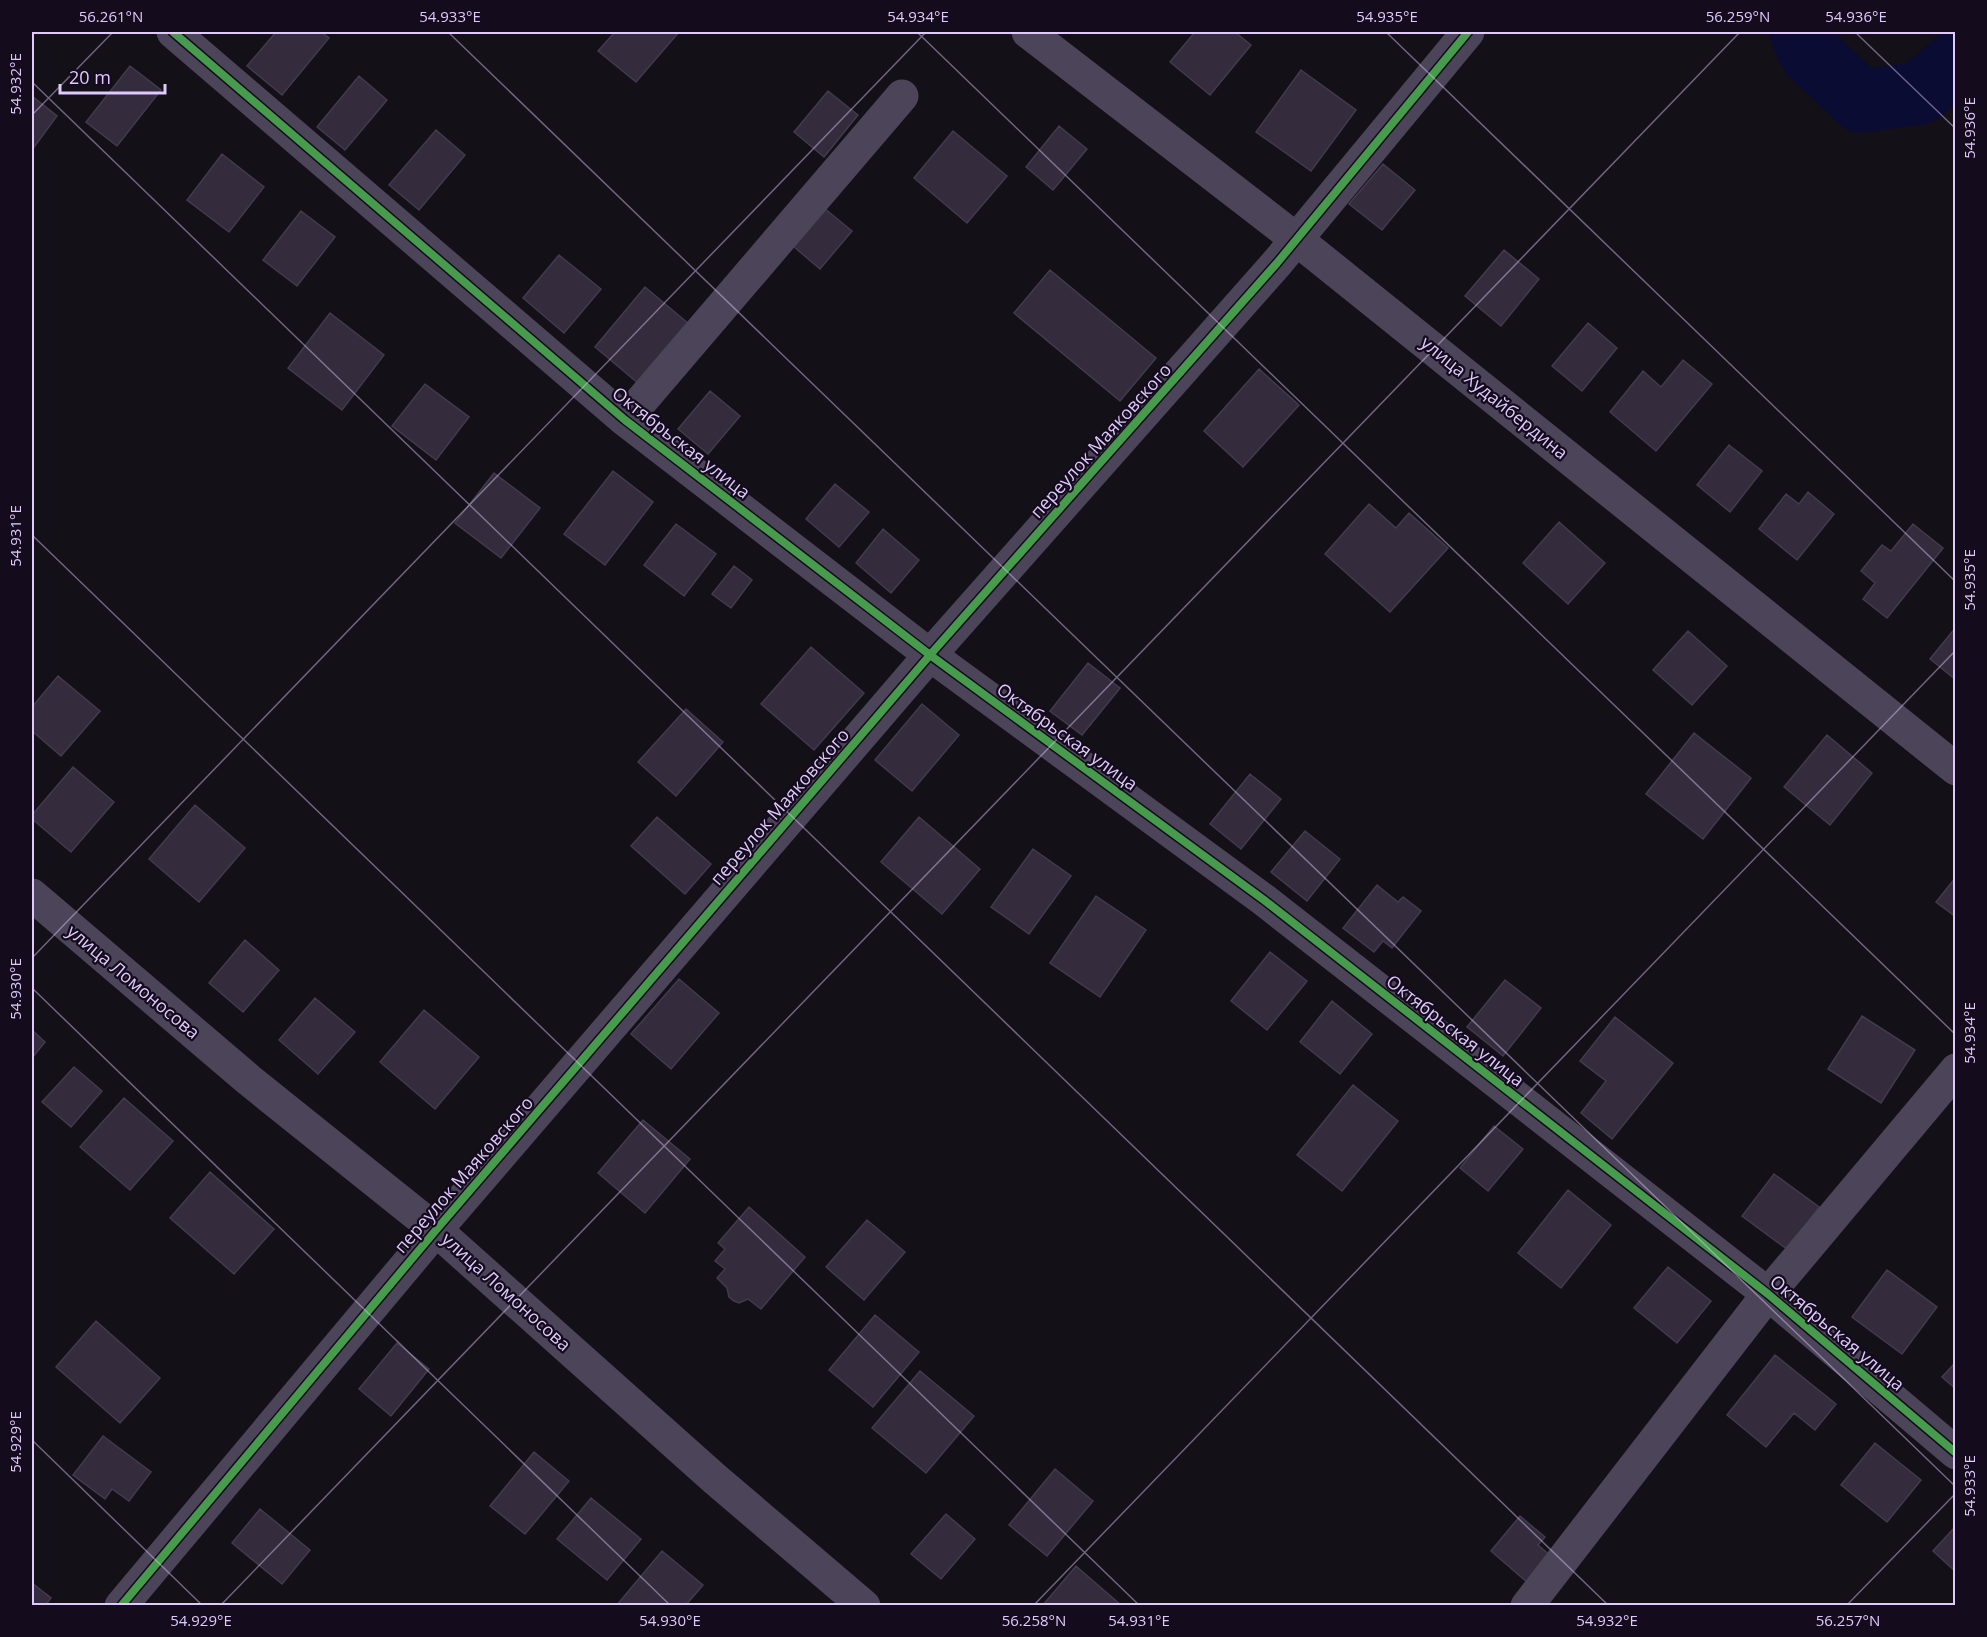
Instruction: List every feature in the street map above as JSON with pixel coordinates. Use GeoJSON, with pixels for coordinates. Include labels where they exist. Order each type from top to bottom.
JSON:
{"type":"FeatureCollection","features":[{"type":"Feature","properties":{"kind":"street","name":"Октябрьская улица"},"geometry":{"type":"LineString","coordinates":[[173,32],[625,420],[930,655],[1273,907],[1768,1294],[1956,1453]]}},
{"type":"Feature","properties":{"kind":"street","name":"улица Худайбердина"},"geometry":{"type":"LineString","coordinates":[[1028,32],[1296,239],[1956,769]]}},
{"type":"Feature","properties":{"kind":"street","name":"переулок Маяковского"},"geometry":{"type":"LineString","coordinates":[[121,1605],[436,1230],[930,655],[1296,239],[1468,32]]}},
{"type":"Feature","properties":{"kind":"street"},"geometry":{"type":"LineString","coordinates":[[625,420],[902,96]]}},
{"type":"Feature","properties":{"kind":"street","name":"улица Ломоносова"},"geometry":{"type":"LineString","coordinates":[[32,895],[249,1080],[436,1230],[715,1479],[864,1605]]}},
{"type":"Feature","properties":{"kind":"street"},"geometry":{"type":"LineString","coordinates":[[1527,1605],[1768,1294],[1956,1070]]}},
{"type":"Feature","properties":{"kind":"building"},"geometry":{"type":"Polygon","coordinates":[[[276,32],[321,32],[329,38],[282,95],[247,66],[276,32]]]}},
{"type":"Feature","properties":{"kind":"building"},"geometry":{"type":"Polygon","coordinates":[[[615,32],[679,32],[636,82],[598,51],[615,32]]]}},
{"type":"Feature","properties":{"kind":"building"},"geometry":{"type":"Polygon","coordinates":[[[1195,32],[1235,32],[1251,45],[1210,95],[1170,62],[1195,32]]]}},
{"type":"Feature","properties":{"kind":"building"},"geometry":{"type":"Polygon","coordinates":[[[130,66],[161,90],[117,146],[86,122],[130,66]]]}},
{"type":"Feature","properties":{"kind":"building"},"geometry":{"type":"Polygon","coordinates":[[[1301,70],[1356,110],[1311,171],[1256,132],[1301,70]]]}},
{"type":"Feature","properties":{"kind":"building"},"geometry":{"type":"Polygon","coordinates":[[[359,76],[387,100],[345,150],[317,127],[359,76]]]}},
{"type":"Feature","properties":{"kind":"building"},"geometry":{"type":"Polygon","coordinates":[[[828,91],[858,115],[824,157],[794,132],[828,91]]]}},
{"type":"Feature","properties":{"kind":"building"},"geometry":{"type":"Polygon","coordinates":[[[32,96],[57,116],[32,150],[32,96]]]}},
{"type":"Feature","properties":{"kind":"building"},"geometry":{"type":"Polygon","coordinates":[[[1059,126],[1087,149],[1053,190],[1026,167],[1059,126]]]}},
{"type":"Feature","properties":{"kind":"building"},"geometry":{"type":"Polygon","coordinates":[[[436,130],[465,155],[419,210],[389,185],[436,130]]]}},
{"type":"Feature","properties":{"kind":"building"},"geometry":{"type":"Polygon","coordinates":[[[953,131],[1007,176],[967,223],[914,178],[953,131]]]}},
{"type":"Feature","properties":{"kind":"building"},"geometry":{"type":"Polygon","coordinates":[[[222,154],[264,187],[229,232],[187,200],[222,154]]]}},
{"type":"Feature","properties":{"kind":"building"},"geometry":{"type":"Polygon","coordinates":[[[1383,164],[1415,190],[1382,230],[1349,204],[1383,164]]]}},
{"type":"Feature","properties":{"kind":"building"},"geometry":{"type":"Polygon","coordinates":[[[824,208],[852,231],[820,269],[793,246],[824,208]]]}},
{"type":"Feature","properties":{"kind":"building"},"geometry":{"type":"Polygon","coordinates":[[[301,211],[335,237],[297,286],[263,260],[301,211]]]}},
{"type":"Feature","properties":{"kind":"building"},"geometry":{"type":"Polygon","coordinates":[[[1504,250],[1539,279],[1501,326],[1465,296],[1504,250]]]}},
{"type":"Feature","properties":{"kind":"building"},"geometry":{"type":"Polygon","coordinates":[[[559,255],[601,289],[564,333],[523,298],[559,255]]]}},
{"type":"Feature","properties":{"kind":"building"},"geometry":{"type":"Polygon","coordinates":[[[1050,270],[1156,358],[1120,401],[1014,313],[1050,270]]]}},
{"type":"Feature","properties":{"kind":"building"},"geometry":{"type":"Polygon","coordinates":[[[645,287],[689,324],[639,384],[595,347],[645,287]]]}},
{"type":"Feature","properties":{"kind":"building"},"geometry":{"type":"Polygon","coordinates":[[[330,313],[384,355],[342,410],[288,368],[330,313]]]}},
{"type":"Feature","properties":{"kind":"building"},"geometry":{"type":"Polygon","coordinates":[[[1588,323],[1617,348],[1582,391],[1552,366],[1588,323]]]}},
{"type":"Feature","properties":{"kind":"building"},"geometry":{"type":"Polygon","coordinates":[[[1683,360],[1712,384],[1656,451],[1610,412],[1643,371],[1661,387],[1683,360]]]}},
{"type":"Feature","properties":{"kind":"building"},"geometry":{"type":"Polygon","coordinates":[[[1259,369],[1299,405],[1243,467],[1204,431],[1259,369]]]}},
{"type":"Feature","properties":{"kind":"building"},"geometry":{"type":"Polygon","coordinates":[[[425,384],[469,417],[436,460],[392,426],[425,384]]]}},
{"type":"Feature","properties":{"kind":"building"},"geometry":{"type":"Polygon","coordinates":[[[710,391],[740,416],[708,454],[678,429],[710,391]]]}},
{"type":"Feature","properties":{"kind":"building"},"geometry":{"type":"Polygon","coordinates":[[[1729,445],[1762,471],[1730,512],[1697,485],[1729,445]]]}},
{"type":"Feature","properties":{"kind":"building"},"geometry":{"type":"Polygon","coordinates":[[[613,471],[653,502],[605,565],[564,534],[613,471]]]}},
{"type":"Feature","properties":{"kind":"building"},"geometry":{"type":"Polygon","coordinates":[[[494,473],[540,508],[501,558],[455,523],[494,473]]]}},
{"type":"Feature","properties":{"kind":"building"},"geometry":{"type":"Polygon","coordinates":[[[835,484],[869,512],[839,547],[806,519],[835,484]]]}},
{"type":"Feature","properties":{"kind":"building"},"geometry":{"type":"Polygon","coordinates":[[[1808,492],[1834,514],[1797,560],[1759,529],[1786,494],[1799,504],[1808,492]]]}},
{"type":"Feature","properties":{"kind":"building"},"geometry":{"type":"Polygon","coordinates":[[[1369,504],[1396,528],[1409,513],[1448,548],[1390,612],[1325,554],[1369,504]]]}},
{"type":"Feature","properties":{"kind":"building"},"geometry":{"type":"Polygon","coordinates":[[[1559,522],[1605,563],[1568,604],[1523,563],[1559,522]]]}},
{"type":"Feature","properties":{"kind":"building"},"geometry":{"type":"Polygon","coordinates":[[[676,524],[716,554],[684,596],[644,565],[676,524]]]}},
{"type":"Feature","properties":{"kind":"building"},"geometry":{"type":"Polygon","coordinates":[[[1913,524],[1943,548],[1887,618],[1863,599],[1875,583],[1861,571],[1882,545],[1891,551],[1913,524]]]}},
{"type":"Feature","properties":{"kind":"building"},"geometry":{"type":"Polygon","coordinates":[[[883,529],[919,560],[891,593],[856,563],[883,529]]]}},
{"type":"Feature","properties":{"kind":"building"},"geometry":{"type":"Polygon","coordinates":[[[734,566],[752,580],[731,608],[712,594],[734,566]]]}},
{"type":"Feature","properties":{"kind":"building"},"geometry":{"type":"Polygon","coordinates":[[[1956,627],[1956,680],[1930,659],[1956,627]]]}},
{"type":"Feature","properties":{"kind":"building"},"geometry":{"type":"Polygon","coordinates":[[[1688,631],[1727,666],[1692,705],[1653,670],[1688,631]]]}},
{"type":"Feature","properties":{"kind":"building"},"geometry":{"type":"Polygon","coordinates":[[[811,647],[864,693],[814,750],[761,704],[811,647]]]}},
{"type":"Feature","properties":{"kind":"building"},"geometry":{"type":"Polygon","coordinates":[[[1088,663],[1120,688],[1082,735],[1050,711],[1088,663]]]}},
{"type":"Feature","properties":{"kind":"building"},"geometry":{"type":"Polygon","coordinates":[[[58,676],[100,711],[61,756],[32,731],[32,707],[58,676]]]}},
{"type":"Feature","properties":{"kind":"building"},"geometry":{"type":"Polygon","coordinates":[[[922,704],[959,735],[912,791],[875,760],[922,704]]]}},
{"type":"Feature","properties":{"kind":"building"},"geometry":{"type":"Polygon","coordinates":[[[686,709],[723,742],[676,796],[638,762],[686,709]]]}},
{"type":"Feature","properties":{"kind":"building"},"geometry":{"type":"Polygon","coordinates":[[[1694,733],[1751,778],[1703,839],[1646,794],[1694,733]]]}},
{"type":"Feature","properties":{"kind":"building"},"geometry":{"type":"Polygon","coordinates":[[[1827,735],[1872,773],[1830,825],[1784,787],[1827,735]]]}},
{"type":"Feature","properties":{"kind":"building"},"geometry":{"type":"Polygon","coordinates":[[[73,767],[114,802],[71,852],[32,819],[32,815],[73,767]]]}},
{"type":"Feature","properties":{"kind":"building"},"geometry":{"type":"Polygon","coordinates":[[[1250,774],[1281,799],[1241,849],[1210,824],[1250,774]]]}},
{"type":"Feature","properties":{"kind":"building"},"geometry":{"type":"Polygon","coordinates":[[[195,805],[245,848],[199,902],[149,859],[195,805]]]}},
{"type":"Feature","properties":{"kind":"building"},"geometry":{"type":"Polygon","coordinates":[[[657,817],[711,864],[685,894],[631,846],[657,817]]]}},
{"type":"Feature","properties":{"kind":"building"},"geometry":{"type":"Polygon","coordinates":[[[919,817],[980,869],[942,914],[881,862],[919,817]]]}},
{"type":"Feature","properties":{"kind":"building"},"geometry":{"type":"Polygon","coordinates":[[[1305,831],[1340,859],[1307,901],[1271,872],[1305,831]]]}},
{"type":"Feature","properties":{"kind":"building"},"geometry":{"type":"Polygon","coordinates":[[[1033,849],[1071,876],[1029,934],[991,907],[1033,849]]]}},
{"type":"Feature","properties":{"kind":"building"},"geometry":{"type":"Polygon","coordinates":[[[1956,877],[1956,917],[1936,902],[1956,877]]]}},
{"type":"Feature","properties":{"kind":"building"},"geometry":{"type":"Polygon","coordinates":[[[1377,885],[1398,902],[1403,897],[1421,911],[1392,948],[1383,941],[1374,952],[1343,928],[1377,885]]]}},
{"type":"Feature","properties":{"kind":"building"},"geometry":{"type":"Polygon","coordinates":[[[1096,896],[1146,930],[1100,997],[1050,963],[1096,896]]]}},
{"type":"Feature","properties":{"kind":"building"},"geometry":{"type":"Polygon","coordinates":[[[245,940],[279,970],[243,1012],[209,983],[245,940]]]}},
{"type":"Feature","properties":{"kind":"building"},"geometry":{"type":"Polygon","coordinates":[[[1270,952],[1307,981],[1267,1030],[1231,1001],[1270,952]]]}},
{"type":"Feature","properties":{"kind":"building"},"geometry":{"type":"Polygon","coordinates":[[[679,979],[719,1013],[671,1069],[631,1034],[679,979]]]}},
{"type":"Feature","properties":{"kind":"building"},"geometry":{"type":"Polygon","coordinates":[[[1505,980],[1541,1008],[1503,1056],[1467,1027],[1505,980]]]}},
{"type":"Feature","properties":{"kind":"building"},"geometry":{"type":"Polygon","coordinates":[[[315,998],[355,1032],[318,1074],[279,1040],[315,998]]]}},
{"type":"Feature","properties":{"kind":"building"},"geometry":{"type":"Polygon","coordinates":[[[1332,1001],[1372,1034],[1340,1074],[1300,1042],[1332,1001]]]}},
{"type":"Feature","properties":{"kind":"building"},"geometry":{"type":"Polygon","coordinates":[[[424,1010],[479,1057],[435,1109],[380,1062],[424,1010]]]}},
{"type":"Feature","properties":{"kind":"building"},"geometry":{"type":"Polygon","coordinates":[[[1862,1016],[1915,1050],[1881,1103],[1828,1069],[1862,1016]]]}},
{"type":"Feature","properties":{"kind":"building"},"geometry":{"type":"Polygon","coordinates":[[[1615,1017],[1673,1063],[1612,1139],[1581,1113],[1606,1081],[1580,1061],[1615,1017]]]}},
{"type":"Feature","properties":{"kind":"building"},"geometry":{"type":"Polygon","coordinates":[[[32,1030],[45,1042],[32,1058],[32,1030]]]}},
{"type":"Feature","properties":{"kind":"building"},"geometry":{"type":"Polygon","coordinates":[[[74,1067],[102,1091],[71,1127],[42,1102],[74,1067]]]}},
{"type":"Feature","properties":{"kind":"building"},"geometry":{"type":"Polygon","coordinates":[[[1353,1085],[1398,1121],[1342,1191],[1297,1155],[1353,1085]]]}},
{"type":"Feature","properties":{"kind":"building"},"geometry":{"type":"Polygon","coordinates":[[[124,1098],[173,1141],[130,1190],[80,1147],[124,1098]]]}},
{"type":"Feature","properties":{"kind":"building"},"geometry":{"type":"Polygon","coordinates":[[[643,1120],[690,1159],[645,1213],[598,1173],[643,1120]]]}},
{"type":"Feature","properties":{"kind":"building"},"geometry":{"type":"Polygon","coordinates":[[[1494,1126],[1523,1149],[1488,1191],[1460,1168],[1494,1126]]]}},
{"type":"Feature","properties":{"kind":"building"},"geometry":{"type":"Polygon","coordinates":[[[210,1172],[274,1229],[234,1274],[170,1218],[210,1172]]]}},
{"type":"Feature","properties":{"kind":"building"},"geometry":{"type":"Polygon","coordinates":[[[1774,1174],[1819,1207],[1788,1250],[1742,1216],[1774,1174]]]}},
{"type":"Feature","properties":{"kind":"building"},"geometry":{"type":"Polygon","coordinates":[[[1568,1190],[1611,1225],[1561,1288],[1518,1253],[1568,1190]]]}},
{"type":"Feature","properties":{"kind":"building"},"geometry":{"type":"Polygon","coordinates":[[[749,1207],[805,1257],[761,1309],[748,1299],[739,1303],[729,1297],[727,1288],[717,1278],[725,1269],[715,1261],[725,1249],[718,1243],[749,1207]]]}},
{"type":"Feature","properties":{"kind":"building"},"geometry":{"type":"Polygon","coordinates":[[[867,1220],[905,1252],[864,1300],[826,1267],[867,1220]]]}},
{"type":"Feature","properties":{"kind":"building"},"geometry":{"type":"Polygon","coordinates":[[[1668,1267],[1711,1301],[1677,1343],[1634,1308],[1668,1267]]]}},
{"type":"Feature","properties":{"kind":"building"},"geometry":{"type":"Polygon","coordinates":[[[1887,1270],[1937,1307],[1902,1354],[1852,1317],[1887,1270]]]}},
{"type":"Feature","properties":{"kind":"building"},"geometry":{"type":"Polygon","coordinates":[[[875,1315],[919,1352],[873,1407],[829,1370],[875,1315]]]}},
{"type":"Feature","properties":{"kind":"building"},"geometry":{"type":"Polygon","coordinates":[[[96,1321],[160,1378],[120,1423],[56,1367],[96,1321]]]}},
{"type":"Feature","properties":{"kind":"building"},"geometry":{"type":"Polygon","coordinates":[[[397,1343],[429,1369],[391,1416],[359,1389],[397,1343]]]}},
{"type":"Feature","properties":{"kind":"building"},"geometry":{"type":"Polygon","coordinates":[[[1775,1355],[1836,1404],[1815,1430],[1794,1413],[1766,1447],[1727,1415],[1775,1355]]]}},
{"type":"Feature","properties":{"kind":"building"},"geometry":{"type":"Polygon","coordinates":[[[1956,1362],[1956,1389],[1942,1377],[1956,1362]]]}},
{"type":"Feature","properties":{"kind":"building"},"geometry":{"type":"Polygon","coordinates":[[[920,1371],[974,1416],[926,1473],[872,1428],[920,1371]]]}},
{"type":"Feature","properties":{"kind":"building"},"geometry":{"type":"Polygon","coordinates":[[[103,1436],[151,1472],[129,1501],[112,1489],[105,1499],[73,1475],[103,1436]]]}},
{"type":"Feature","properties":{"kind":"building"},"geometry":{"type":"Polygon","coordinates":[[[1875,1443],[1921,1480],[1887,1522],[1841,1485],[1875,1443]]]}},
{"type":"Feature","properties":{"kind":"building"},"geometry":{"type":"Polygon","coordinates":[[[534,1452],[569,1481],[525,1534],[490,1506],[534,1452]]]}},
{"type":"Feature","properties":{"kind":"building"},"geometry":{"type":"Polygon","coordinates":[[[1055,1469],[1093,1501],[1047,1556],[1009,1525],[1055,1469]]]}},
{"type":"Feature","properties":{"kind":"building"},"geometry":{"type":"Polygon","coordinates":[[[591,1498],[641,1539],[607,1580],[557,1539],[591,1498]]]}},
{"type":"Feature","properties":{"kind":"building"},"geometry":{"type":"Polygon","coordinates":[[[260,1509],[310,1550],[282,1584],[232,1543],[260,1509]]]}},
{"type":"Feature","properties":{"kind":"building"},"geometry":{"type":"Polygon","coordinates":[[[946,1514],[975,1539],[941,1579],[911,1554],[946,1514]]]}},
{"type":"Feature","properties":{"kind":"building"},"geometry":{"type":"Polygon","coordinates":[[[1520,1516],[1545,1537],[1538,1545],[1558,1562],[1535,1589],[1491,1551],[1520,1516]]]}},
{"type":"Feature","properties":{"kind":"building"},"geometry":{"type":"Polygon","coordinates":[[[1956,1526],[1956,1572],[1933,1551],[1956,1526]]]}},
{"type":"Feature","properties":{"kind":"building"},"geometry":{"type":"Polygon","coordinates":[[[662,1551],[703,1585],[685,1606],[616,1606],[662,1551]]]}},
{"type":"Feature","properties":{"kind":"building"},"geometry":{"type":"Polygon","coordinates":[[[1076,1566],[1122,1606],[1042,1606],[1076,1566]]]}},
{"type":"Feature","properties":{"kind":"building"},"geometry":{"type":"Polygon","coordinates":[[[32,1583],[51,1598],[45,1606],[32,1606],[32,1583]]]}},
{"type":"Feature","properties":{"kind":"waterway"},"geometry":{"type":"LineString","coordinates":[[1801,32],[1811,54],[1861,101],[1920,93],[1956,62]]}},
{"type":"Feature","properties":{"kind":"cycle path"},"geometry":{"type":"LineString","coordinates":[[173,32],[625,420],[930,655],[1264,900],[1768,1294],[1956,1453]]}},
{"type":"Feature","properties":{"kind":"cycle path"},"geometry":{"type":"LineString","coordinates":[[121,1606],[436,1230],[930,655],[1277,263],[1468,32]]}}]}
